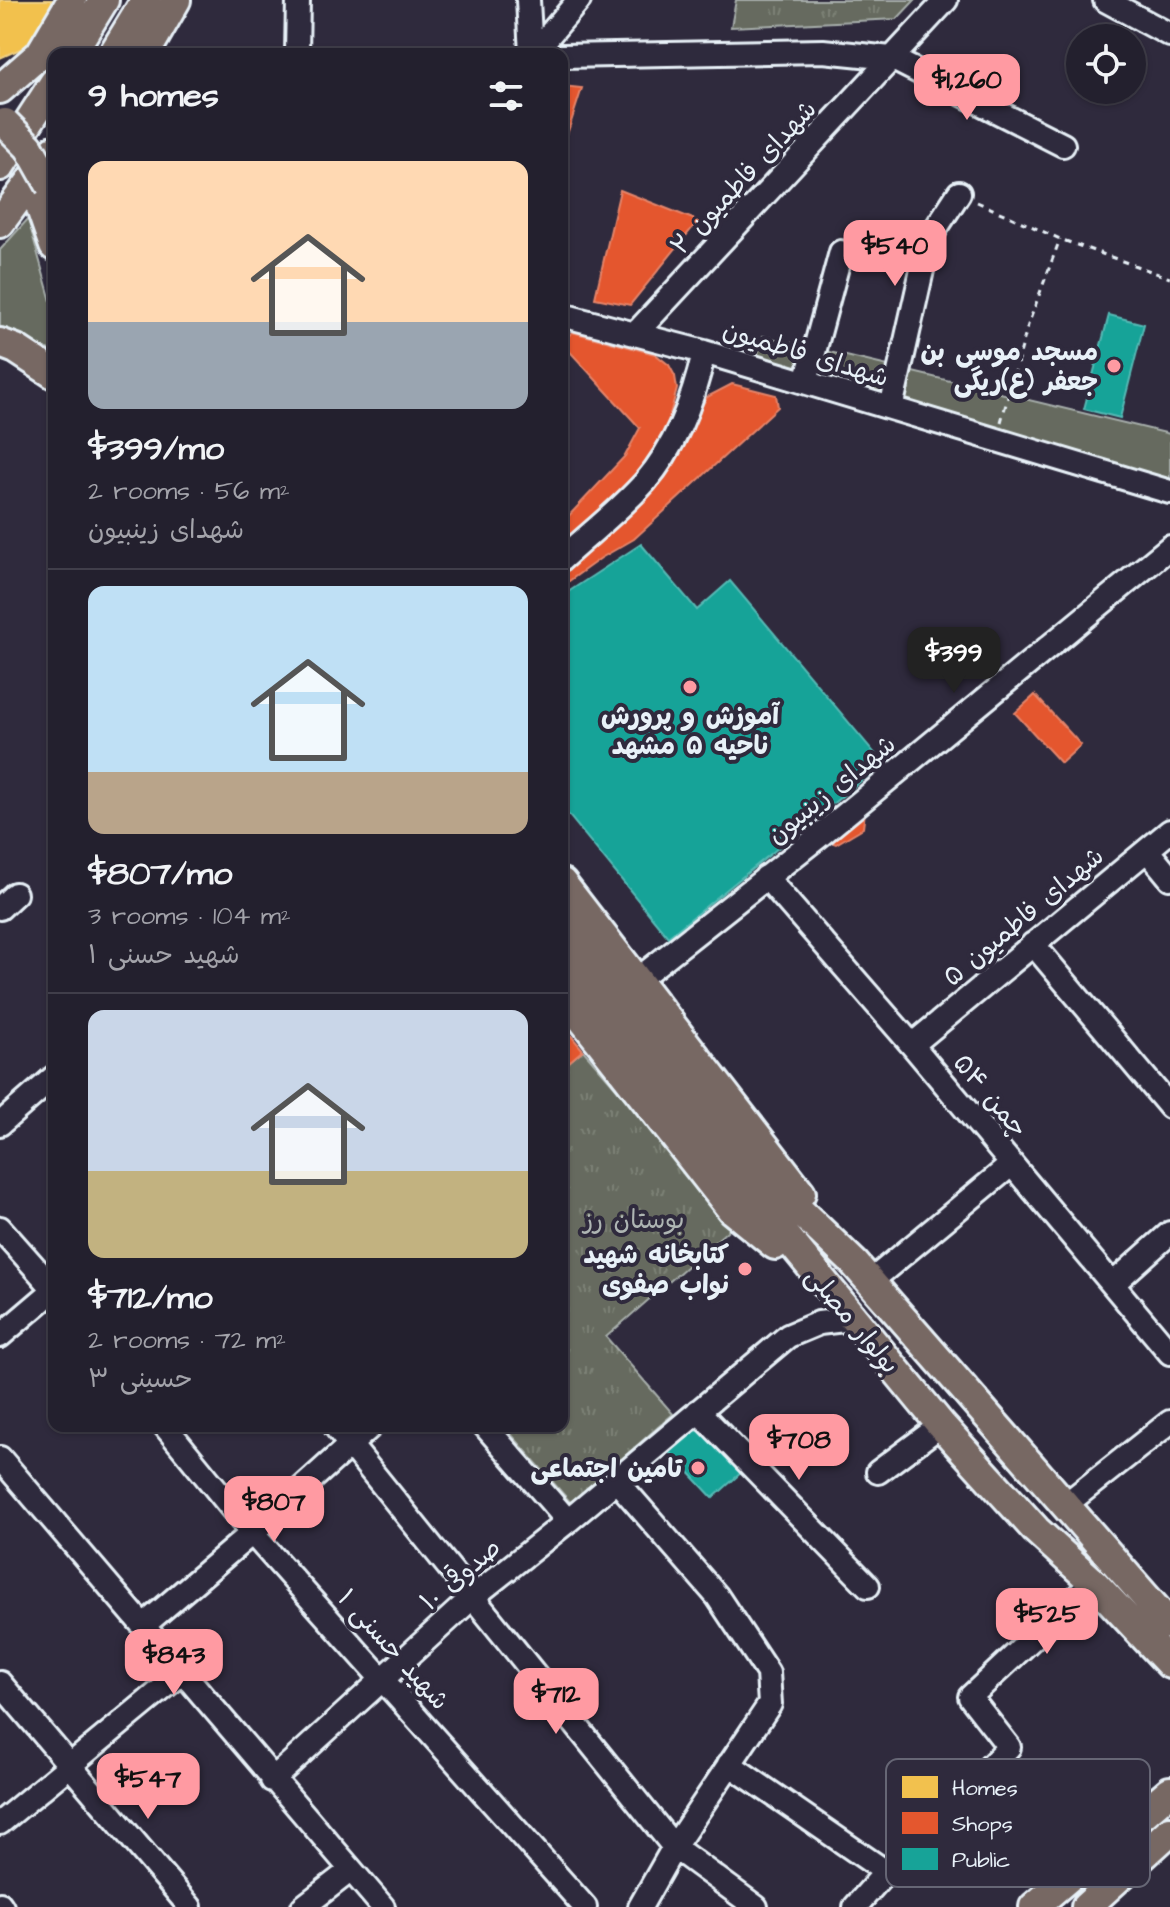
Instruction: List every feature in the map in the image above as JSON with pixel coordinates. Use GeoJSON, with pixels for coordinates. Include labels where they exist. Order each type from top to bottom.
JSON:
{"type":"FeatureCollection","features":[{"type":"Feature","properties":{"kind":"main road"},"geometry":{"type":"LineString","coordinates":[[0,89],[40,54],[72,0]]}},
{"type":"Feature","properties":{"kind":"main road"},"geometry":{"type":"LineString","coordinates":[[75,48],[104,0]]}},
{"type":"Feature","properties":{"kind":"main road"},"geometry":{"type":"LineString","coordinates":[[117,48],[146,0]]}},
{"type":"Feature","properties":{"kind":"main road"},"geometry":{"type":"LineString","coordinates":[[148,48],[176,0]]}},
{"type":"Feature","properties":{"kind":"main road"},"geometry":{"type":"LineString","coordinates":[[0,166],[48,92]]}},
{"type":"Feature","properties":{"kind":"main road"},"geometry":{"type":"LineString","coordinates":[[2,129],[16,159],[48,198]]}},
{"type":"Feature","properties":{"kind":"main road"},"geometry":{"type":"LineString","coordinates":[[0,223],[48,158]]}},
{"type":"Feature","properties":{"kind":"main road"},"geometry":{"type":"LineString","coordinates":[[5,347],[48,371]]}},
{"type":"Feature","properties":{"kind":"main road"},"geometry":{"type":"LineString","coordinates":[[568,891],[862,1273]]}},
{"type":"Feature","properties":{"kind":"main road","name":"بولوار مصلی"},"geometry":{"type":"LineString","coordinates":[[568,923],[748,1161],[862,1273],[1170,1625]]}},
{"type":"Feature","properties":{"kind":"main road","name":"بولوار مصلی"},"geometry":{"type":"LineString","coordinates":[[568,961],[629,1045],[941,1425],[1036,1530],[1093,1582],[1170,1664]]}},
{"type":"Feature","properties":{"kind":"main road"},"geometry":{"type":"LineString","coordinates":[[568,1001],[732,1210],[825,1287]]}},
{"type":"Feature","properties":{"kind":"main road"},"geometry":{"type":"LineString","coordinates":[[1036,1530],[1065,1505]]}},
{"type":"Feature","properties":{"kind":"main road"},"geometry":{"type":"LineString","coordinates":[[1150,1809],[1170,1791]]}},
{"type":"Feature","properties":{"kind":"main road"},"geometry":{"type":"LineString","coordinates":[[1150,1849],[1170,1831]]}},
{"type":"Feature","properties":{"kind":"main road"},"geometry":{"type":"LineString","coordinates":[[1034,1907],[1060,1887]]}},
{"type":"Feature","properties":{"kind":"main road"},"geometry":{"type":"LineString","coordinates":[[1086,1907],[1108,1887]]}},
{"type":"Feature","properties":{"kind":"street"},"geometry":{"type":"LineString","coordinates":[[297,48],[298,0]]}},
{"type":"Feature","properties":{"kind":"street"},"geometry":{"type":"LineString","coordinates":[[528,0],[532,48]]}},
{"type":"Feature","properties":{"kind":"street"},"geometry":{"type":"LineString","coordinates":[[537,48],[579,0]]}},
{"type":"Feature","properties":{"kind":"street","name":"شهدای فاطمیون ۲"},"geometry":{"type":"LineString","coordinates":[[636,333],[946,0]]}},
{"type":"Feature","properties":{"kind":"street"},"geometry":{"type":"LineString","coordinates":[[1105,0],[1170,35]]}},
{"type":"Feature","properties":{"kind":"street"},"geometry":{"type":"LineString","coordinates":[[568,56],[823,51],[891,58],[1063,145]]}},
{"type":"Feature","properties":{"kind":"street"},"geometry":{"type":"LineString","coordinates":[[0,70],[40,54]]}},
{"type":"Feature","properties":{"kind":"street"},"geometry":{"type":"LineString","coordinates":[[891,408],[929,239],[959,193]]}},
{"type":"Feature","properties":{"kind":"street"},"geometry":{"type":"LineString","coordinates":[[806,382],[841,252]]}},
{"type":"Feature","properties":{"kind":"street","name":"شهدای فاطمیون"},"geometry":{"type":"LineString","coordinates":[[568,316],[704,352],[1170,492]]}},
{"type":"Feature","properties":{"kind":"street"},"geometry":{"type":"LineString","coordinates":[[568,553],[644,482],[666,453],[695,391],[704,352]]}},
{"type":"Feature","properties":{"kind":"street","name":"شهدای زینبیون"},"geometry":{"type":"LineString","coordinates":[[637,980],[818,837],[1170,547]]}},
{"type":"Feature","properties":{"kind":"street","name":"شهدای فاطمیون ۵"},"geometry":{"type":"LineString","coordinates":[[912,1045],[1170,831]]}},
{"type":"Feature","properties":{"kind":"street"},"geometry":{"type":"LineString","coordinates":[[1147,850],[1170,878]]}},
{"type":"Feature","properties":{"kind":"street","name":"چمن ۵۴"},"geometry":{"type":"LineString","coordinates":[[766,877],[912,1045],[1170,1353]]}},
{"type":"Feature","properties":{"kind":"street"},"geometry":{"type":"LineString","coordinates":[[1033,944],[1170,1107]]}},
{"type":"Feature","properties":{"kind":"street"},"geometry":{"type":"LineString","coordinates":[[0,1124],[48,1088]]}},
{"type":"Feature","properties":{"kind":"street"},"geometry":{"type":"LineString","coordinates":[[862,1273],[1012,1164]]}},
{"type":"Feature","properties":{"kind":"street"},"geometry":{"type":"LineString","coordinates":[[0,1228],[48,1283]]}},
{"type":"Feature","properties":{"kind":"street"},"geometry":{"type":"LineString","coordinates":[[1114,1283],[1170,1233]]}},
{"type":"Feature","properties":{"kind":"street"},"geometry":{"type":"LineString","coordinates":[[0,1336],[48,1295]]}},
{"type":"Feature","properties":{"kind":"street","name":"صدوقی ۱۰"},"geometry":{"type":"LineString","coordinates":[[272,1780],[474,1596],[788,1336],[819,1323],[853,1319]]}},
{"type":"Feature","properties":{"kind":"street"},"geometry":{"type":"LineString","coordinates":[[698,1411],[868,1586]]}},
{"type":"Feature","properties":{"kind":"street"},"geometry":{"type":"LineString","coordinates":[[1065,1505],[1170,1422]]}},
{"type":"Feature","properties":{"kind":"street"},"geometry":{"type":"LineString","coordinates":[[878,1472],[941,1425]]}},
{"type":"Feature","properties":{"kind":"street","name":"شهید حسنی ۱"},"geometry":{"type":"LineString","coordinates":[[170,1432],[252,1533],[585,1907]]}},
{"type":"Feature","properties":{"kind":"street"},"geometry":{"type":"LineString","coordinates":[[340,1432],[674,1847],[756,1907]]}},
{"type":"Feature","properties":{"kind":"street"},"geometry":{"type":"LineString","coordinates":[[144,1625],[364,1432]]}},
{"type":"Feature","properties":{"kind":"street"},"geometry":{"type":"LineString","coordinates":[[490,1432],[568,1521]]}},
{"type":"Feature","properties":{"kind":"street"},"geometry":{"type":"LineString","coordinates":[[0,1459],[383,1907]]}},
{"type":"Feature","properties":{"kind":"street"},"geometry":{"type":"LineString","coordinates":[[616,1480],[717,1596],[768,1673],[770,1704],[674,1847],[640,1907]]}},
{"type":"Feature","properties":{"kind":"street"},"geometry":{"type":"LineString","coordinates":[[997,1759],[1009,1747],[970,1697],[1093,1582]]}},
{"type":"Feature","properties":{"kind":"street"},"geometry":{"type":"LineString","coordinates":[[0,1823],[183,1672]]}},
{"type":"Feature","properties":{"kind":"street"},"geometry":{"type":"LineString","coordinates":[[0,1683],[190,1907]]}},
{"type":"Feature","properties":{"kind":"street"},"geometry":{"type":"LineString","coordinates":[[729,1764],[886,1872],[855,1907]]}},
{"type":"Feature","properties":{"kind":"street"},"geometry":{"type":"LineString","coordinates":[[303,1907],[351,1870]]}},
{"type":"Feature","properties":{"kind":"path"},"geometry":{"type":"LineString","coordinates":[[959,193],[1060,239],[1170,278]]}},
{"type":"Feature","properties":{"kind":"path"},"geometry":{"type":"LineString","coordinates":[[996,440],[1028,325],[1060,239]]}},
{"type":"Feature","properties":{"kind":"green space"},"geometry":{"type":"Polygon","coordinates":[[[736,0],[915,0],[897,19],[731,27],[736,0]]]}},
{"type":"Feature","properties":{"kind":"green space"},"geometry":{"type":"Polygon","coordinates":[[[28,219],[48,291],[48,349],[0,329],[0,250],[28,219]]]}},
{"type":"Feature","properties":{"kind":"green space"},"geometry":{"type":"Polygon","coordinates":[[[763,336],[1170,434],[1170,481],[757,357],[763,336]]]}},
{"type":"Feature","properties":{"kind":"green space","name":"بوستان رز"},"geometry":{"type":"Polygon","coordinates":[[[583,1050],[734,1225],[606,1337],[673,1414],[571,1503],[509,1432],[568,1432],[568,1063],[583,1050]]]}},
{"type":"Feature","properties":{"kind":"building: Homes"},"geometry":{"type":"Polygon","coordinates":[[[0,0],[57,0],[27,46],[0,58],[0,0]]]}},
{"type":"Feature","properties":{"kind":"building: Shops"},"geometry":{"type":"Polygon","coordinates":[[[568,87],[582,88],[568,131],[568,87]]]}},
{"type":"Feature","properties":{"kind":"building: Shops"},"geometry":{"type":"Polygon","coordinates":[[[620,190],[698,221],[630,305],[595,298],[620,190]]]}},
{"type":"Feature","properties":{"kind":"building: Shops"},"geometry":{"type":"Polygon","coordinates":[[[572,332],[655,354],[669,365],[677,389],[664,436],[655,451],[621,492],[568,539],[568,517],[625,456],[640,428],[568,350],[568,336],[572,332]]]}},
{"type":"Feature","properties":{"kind":"building: Shops"},"geometry":{"type":"Polygon","coordinates":[[[732,384],[776,395],[778,407],[634,539],[568,582],[568,566],[623,513],[679,448],[707,397],[732,384]]]}},
{"type":"Feature","properties":{"kind":"building: Shops"},"geometry":{"type":"Polygon","coordinates":[[[1035,695],[1081,745],[1061,763],[1015,713],[1035,695]]]}},
{"type":"Feature","properties":{"kind":"building: Shops"},"geometry":{"type":"Polygon","coordinates":[[[867,795],[863,828],[836,844],[818,837],[867,795]]]}},
{"type":"Feature","properties":{"kind":"building: Shops"},"geometry":{"type":"Polygon","coordinates":[[[568,1032],[583,1050],[568,1063],[568,1032]]]}},
{"type":"Feature","properties":{"kind":"building: Public","name":"مسجد موسی بن جعفر (ع)ریگی"},"geometry":{"type":"Polygon","coordinates":[[[1109,315],[1144,324],[1120,418],[1084,409],[1109,315]]]}},
{"type":"Feature","properties":{"kind":"building: Public","name":"آموزش و پرورش ناحیه ۵ مشهد"},"geometry":{"type":"Polygon","coordinates":[[[641,544],[697,610],[730,581],[883,763],[668,937],[568,814],[568,592],[641,544]]]}},
{"type":"Feature","properties":{"kind":"building: Public"},"geometry":{"type":"Polygon","coordinates":[[[694,1431],[707,1431],[743,1471],[713,1498],[670,1452],[694,1431]]]}},
{"type":"Feature","properties":{"kind":"place","name":"مسجد موسی بن جعفر (ع)ریگی"},"geometry":{"type":"Point","coordinates":[1114,366]}},
{"type":"Feature","properties":{"kind":"place","name":"آموزش و پرورش ناحیه ۵ مشهد"},"geometry":{"type":"Point","coordinates":[690,687]}},
{"type":"Feature","properties":{"kind":"place","name":"کتابخانه شهید نواب صفوی"},"geometry":{"type":"Point","coordinates":[745,1269]}},
{"type":"Feature","properties":{"kind":"place","name":"تامین اجتماعی"},"geometry":{"type":"Point","coordinates":[698,1468]}}]}
